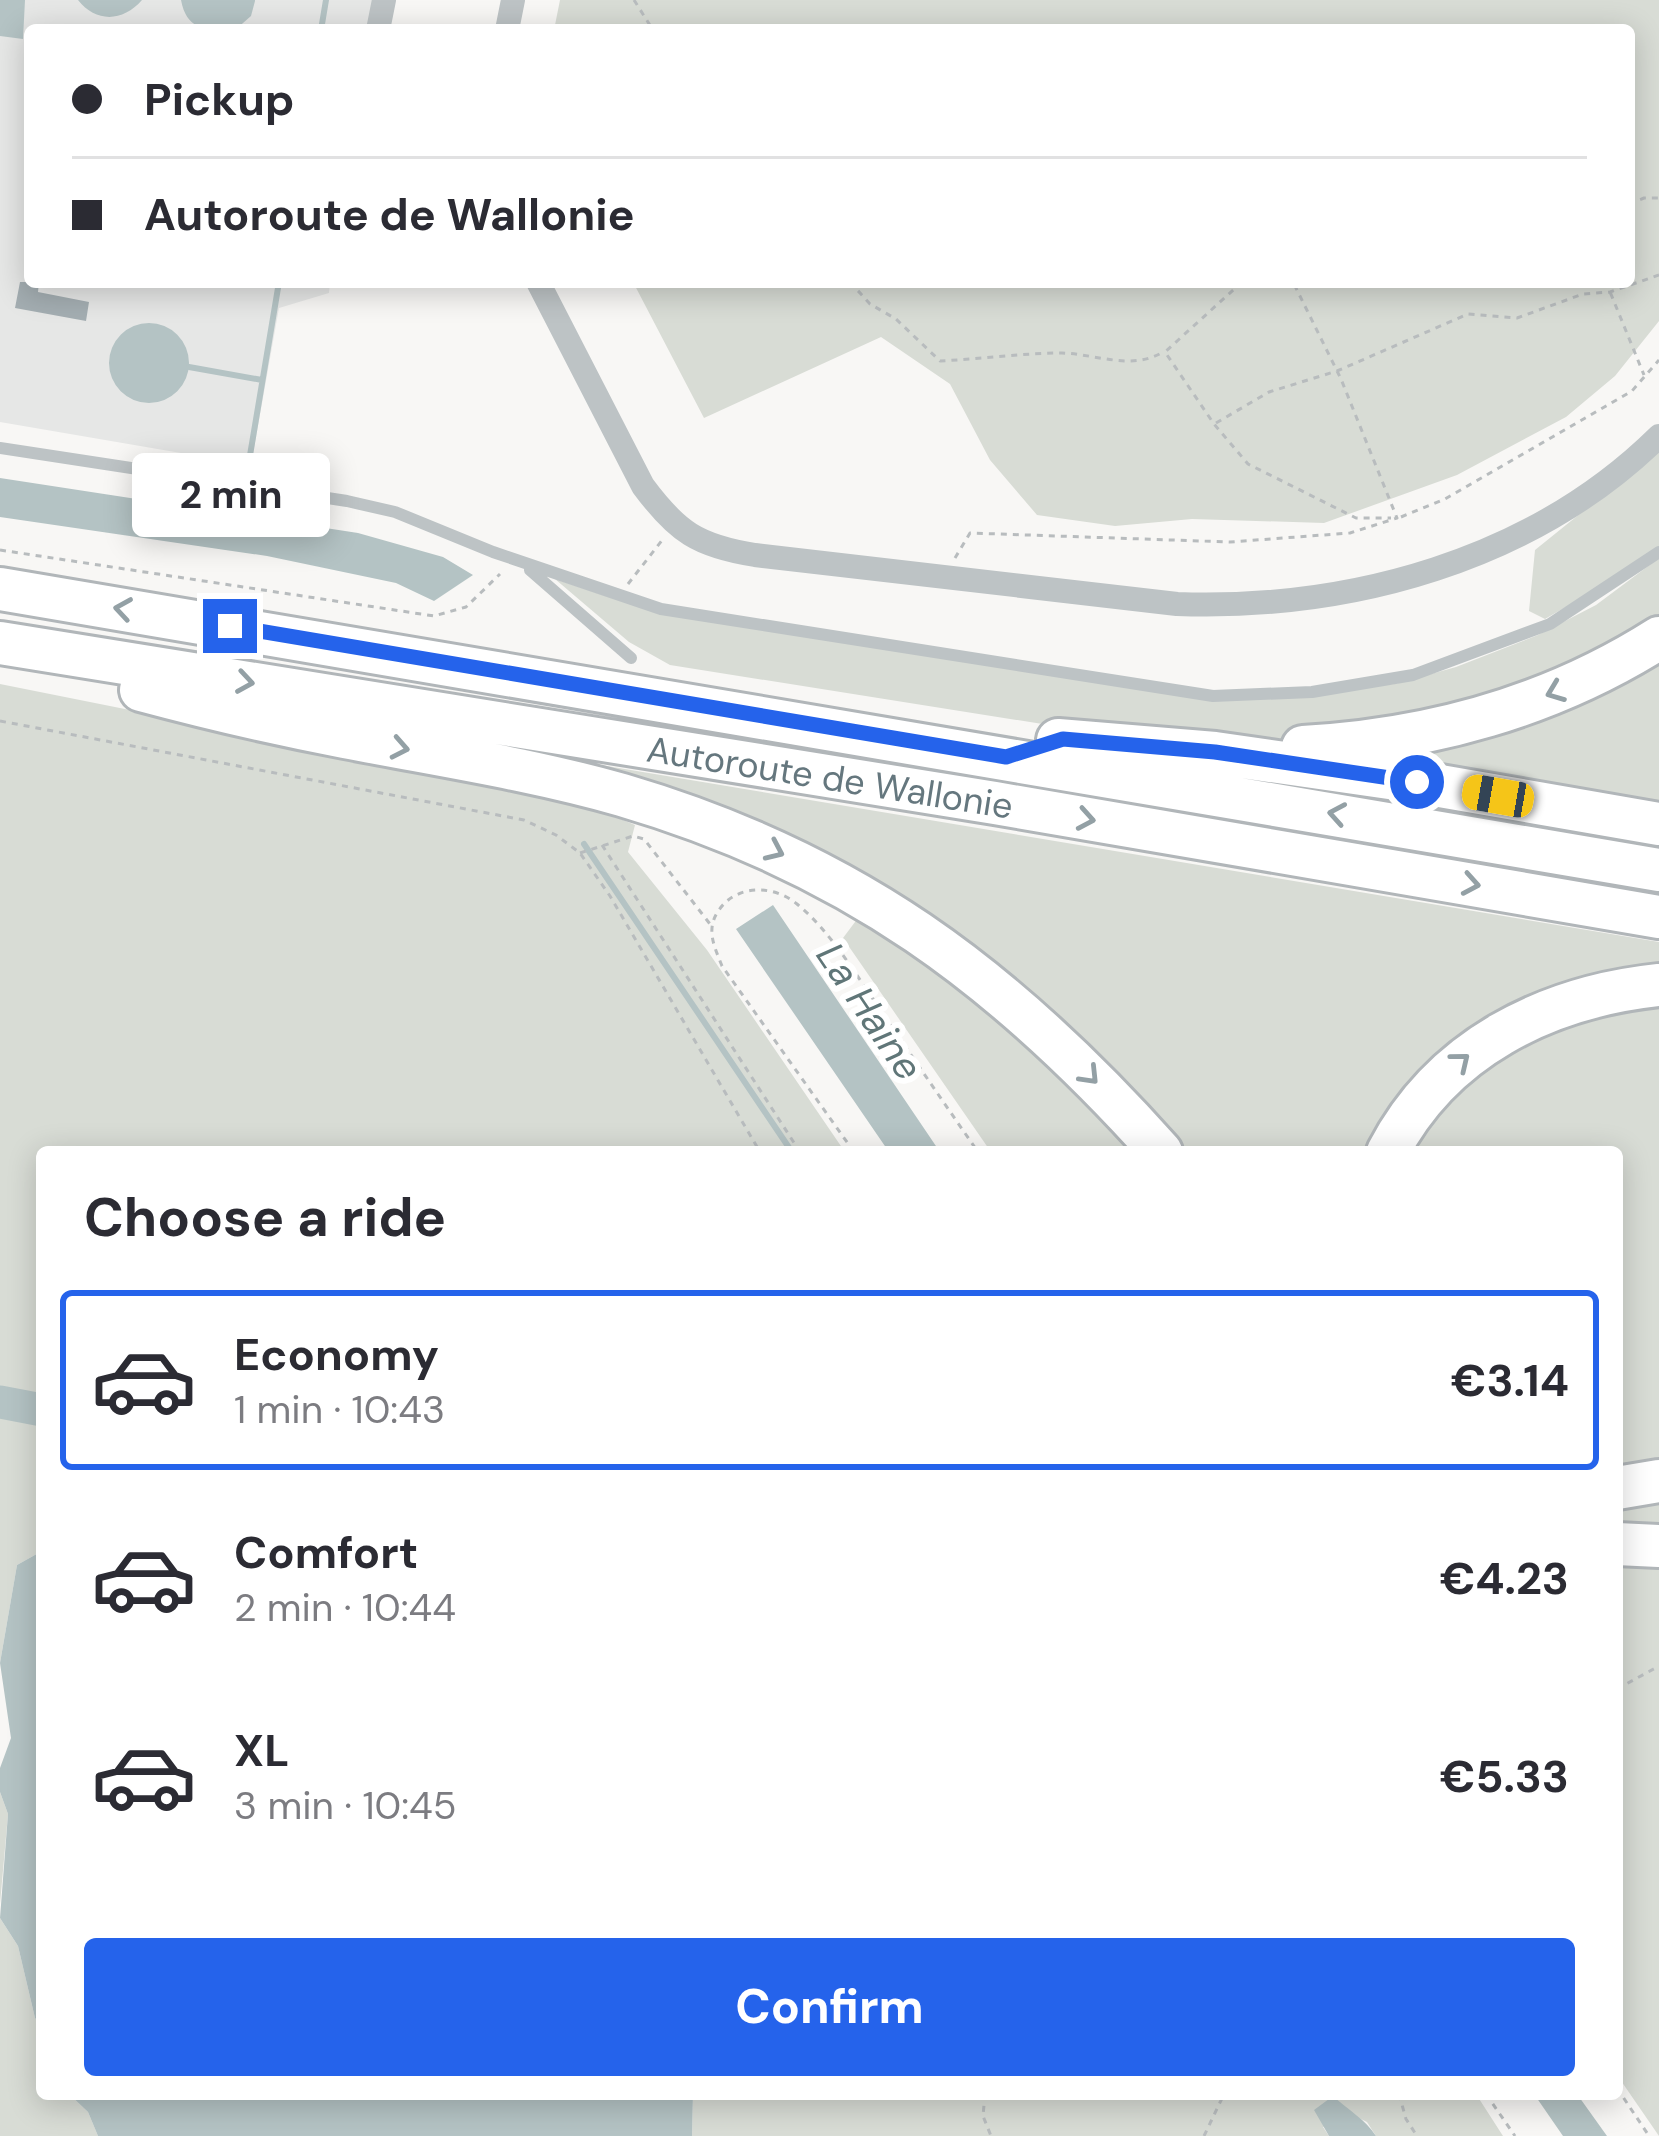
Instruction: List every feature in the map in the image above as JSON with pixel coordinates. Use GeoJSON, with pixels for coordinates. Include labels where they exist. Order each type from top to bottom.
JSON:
{"type":"FeatureCollection","features":[{"type":"Feature","properties":{"kind":"highway","name":"Autoroute de Wallonie"},"geometry":{"type":"LineString","coordinates":[[0,589],[1659,870]]}},
{"type":"Feature","properties":{"kind":"highway"},"geometry":{"type":"LineString","coordinates":[[1215,752],[1354,743],[1453,726],[1567,688],[1659,638]]}},
{"type":"Feature","properties":{"kind":"highway","name":"Autoroute de Wallonie"},"geometry":{"type":"LineString","coordinates":[[0,643],[972,799],[1659,916]]}},
{"type":"Feature","properties":{"kind":"highway"},"geometry":{"type":"LineString","coordinates":[[47,650],[92,678],[285,725],[565,780],[689,817],[770,848],[895,914],[967,965],[1083,1067],[1155,1146]]}},
{"type":"Feature","properties":{"kind":"highway"},"geometry":{"type":"LineString","coordinates":[[1006,757],[1063,739],[1215,752],[1659,824]]}},
{"type":"Feature","properties":{"kind":"highway"},"geometry":{"type":"LineString","coordinates":[[1392,1146],[1427,1093],[1482,1045],[1514,1025],[1567,1004],[1659,985]]}},
{"type":"Feature","properties":{"kind":"highway"},"geometry":{"type":"LineString","coordinates":[[1623,1487],[1659,1481]]}},
{"type":"Feature","properties":{"kind":"highway"},"geometry":{"type":"LineString","coordinates":[[1623,1544],[1659,1546]]}},
{"type":"Feature","properties":{"kind":"street"},"geometry":{"type":"LineString","coordinates":[[541,288],[643,486],[680,530],[700,542],[738,553],[1177,604],[1283,604],[1366,590],[1472,555],[1531,529],[1581,499],[1659,436]]}},
{"type":"Feature","properties":{"kind":"lane"},"geometry":{"type":"LineString","coordinates":[[0,448],[395,512],[605,591],[661,609],[731,623],[1177,691],[1248,696],[1369,684],[1469,656],[1550,624],[1659,552]]}},
{"type":"Feature","properties":{"kind":"lane"},"geometry":{"type":"LineString","coordinates":[[514,560],[543,578],[631,658]]}},
{"type":"Feature","properties":{"kind":"path"},"geometry":{"type":"LineString","coordinates":[[855,288],[940,361],[1063,353],[1151,360],[1235,288]]}},
{"type":"Feature","properties":{"kind":"path"},"geometry":{"type":"LineString","coordinates":[[1296,288],[1337,371],[1397,518]]}},
{"type":"Feature","properties":{"kind":"path"},"geometry":{"type":"LineString","coordinates":[[1608,288],[1644,376]]}},
{"type":"Feature","properties":{"kind":"path"},"geometry":{"type":"LineString","coordinates":[[1214,424],[1269,392],[1337,371],[1468,314],[1517,318],[1583,294],[1621,288]]}},
{"type":"Feature","properties":{"kind":"path"},"geometry":{"type":"LineString","coordinates":[[1165,352],[1248,464],[1356,518],[1397,518]]}},
{"type":"Feature","properties":{"kind":"path"},"geometry":{"type":"LineString","coordinates":[[946,577],[970,532],[1230,542],[1350,533],[1445,499],[1632,391],[1659,359]]}},
{"type":"Feature","properties":{"kind":"path"},"geometry":{"type":"LineString","coordinates":[[605,591],[623,589],[657,543],[680,530]]}},
{"type":"Feature","properties":{"kind":"path"},"geometry":{"type":"LineString","coordinates":[[0,550],[434,616],[466,607],[514,560]]}},
{"type":"Feature","properties":{"kind":"path"},"geometry":{"type":"LineString","coordinates":[[0,721],[524,820],[556,835],[580,853],[621,914],[756,1146]]}},
{"type":"Feature","properties":{"kind":"path"},"geometry":{"type":"LineString","coordinates":[[580,853],[633,836],[644,838],[711,925],[712,943],[722,966],[850,1146]]}},
{"type":"Feature","properties":{"kind":"path"},"geometry":{"type":"LineString","coordinates":[[602,845],[796,1146]]}},
{"type":"Feature","properties":{"kind":"path"},"geometry":{"type":"LineString","coordinates":[[711,925],[728,899],[753,889],[772,890],[795,902],[853,969],[974,1146]]}},
{"type":"Feature","properties":{"kind":"path"},"geometry":{"type":"LineString","coordinates":[[1623,1686],[1659,1666]]}},
{"type":"Feature","properties":{"kind":"path"},"geometry":{"type":"LineString","coordinates":[[1623,2097],[1649,2136]]}},
{"type":"Feature","properties":{"kind":"path"},"geometry":{"type":"LineString","coordinates":[[985,2100],[983,2116],[991,2136]]}},
{"type":"Feature","properties":{"kind":"path"},"geometry":{"type":"LineString","coordinates":[[1204,2136],[1221,2100]]}},
{"type":"Feature","properties":{"kind":"path"},"geometry":{"type":"LineString","coordinates":[[1401,2100],[1417,2136]]}},
{"type":"Feature","properties":{"kind":"path"},"geometry":{"type":"LineString","coordinates":[[1490,2100],[1515,2136]]}},
{"type":"Feature","properties":{"kind":"shaded area"},"geometry":{"type":"Polygon","coordinates":[[[0,0],[376,0],[371,24],[24,24],[24,288],[329,288],[329,293],[279,308],[251,465],[0,422],[0,0]]]}},
{"type":"Feature","properties":{"kind":"shaded area"},"geometry":{"type":"Polygon","coordinates":[[[0,0],[25,0],[23,39],[0,36],[0,0]]]}},
{"type":"Feature","properties":{"kind":"shaded area"},"geometry":{"type":"Polygon","coordinates":[[[78,0],[142,0],[127,13],[110,17],[93,13],[78,0]]]}},
{"type":"Feature","properties":{"kind":"shaded area"},"geometry":{"type":"Polygon","coordinates":[[[181,0],[255,0],[251,16],[242,24],[194,24],[181,0]]]}},
{"type":"Feature","properties":{"kind":"shaded area"},"geometry":{"type":"Polygon","coordinates":[[[560,0],[1659,0],[1659,321],[1615,376],[1566,417],[1457,475],[1324,523],[1192,519],[1115,526],[1037,515],[990,460],[950,384],[881,337],[704,418],[636,288],[1635,288],[1635,24],[555,24],[560,0]]]}},
{"type":"Feature","properties":{"kind":"shaded area"},"geometry":{"type":"Polygon","coordinates":[[[149,323],[177,335],[189,363],[177,391],[149,403],[121,391],[109,363],[121,335],[149,323]]]}},
{"type":"Feature","properties":{"kind":"shaded area"},"geometry":{"type":"Polygon","coordinates":[[[1659,450],[1659,547],[1545,619],[1529,611],[1535,550],[1659,450]]]}},
{"type":"Feature","properties":{"kind":"shaded area"},"geometry":{"type":"Polygon","coordinates":[[[0,478],[358,533],[443,557],[473,575],[434,601],[396,583],[267,556],[0,517],[0,478]]]}},
{"type":"Feature","properties":{"kind":"shaded area"},"geometry":{"type":"Polygon","coordinates":[[[1659,558],[1659,614],[1524,689],[1311,737],[1237,740],[1055,726],[670,665],[629,642],[555,579],[660,614],[1179,694],[1395,684],[1456,667],[1538,635],[1596,605],[1659,558]]]}},
{"type":"Feature","properties":{"kind":"shaded area"},"geometry":{"type":"Polygon","coordinates":[[[1659,647],[1659,807],[1371,758],[1659,647]]]}},
{"type":"Feature","properties":{"kind":"shaded area"},"geometry":{"type":"Polygon","coordinates":[[[0,684],[570,798],[635,825],[628,852],[707,950],[841,1146],[36,1146],[36,1554],[17,1565],[0,1663],[0,684]]]}},
{"type":"Feature","properties":{"kind":"shaded area"},"geometry":{"type":"Polygon","coordinates":[[[523,752],[1659,942],[1659,977],[1524,1010],[1385,1146],[1169,1146],[970,952],[523,752]]]}},
{"type":"Feature","properties":{"kind":"shaded area"},"geometry":{"type":"Polygon","coordinates":[[[773,905],[936,1146],[885,1146],[736,929],[773,905]]]}},
{"type":"Feature","properties":{"kind":"shaded area"},"geometry":{"type":"Polygon","coordinates":[[[861,914],[1027,1040],[1130,1146],[987,1146],[843,938],[861,914]]]}},
{"type":"Feature","properties":{"kind":"shaded area"},"geometry":{"type":"Polygon","coordinates":[[[1659,1004],[1659,1462],[1623,1468],[1623,1146],[1412,1146],[1459,1088],[1486,1065],[1546,1033],[1659,1004]]]}},
{"type":"Feature","properties":{"kind":"shaded area"},"geometry":{"type":"Polygon","coordinates":[[[1659,1490],[1659,1532],[1623,1532],[1623,1496],[1659,1490]]]}},
{"type":"Feature","properties":{"kind":"shaded area"},"geometry":{"type":"Polygon","coordinates":[[[36,1554],[36,2019],[18,1946],[0,1918],[8,1814],[0,1792],[0,1768],[11,1738],[0,1663],[17,1565],[36,1554]]]}},
{"type":"Feature","properties":{"kind":"shaded area"},"geometry":{"type":"Polygon","coordinates":[[[1623,1564],[1659,1567],[1659,2136],[1623,2084],[1623,1564]]]}},
{"type":"Feature","properties":{"kind":"shaded area"},"geometry":{"type":"Polygon","coordinates":[[[0,1792],[8,1814],[0,1904],[0,1792]]]}},
{"type":"Feature","properties":{"kind":"shaded area"},"geometry":{"type":"Polygon","coordinates":[[[0,1918],[18,1946],[36,2019],[36,2100],[75,2100],[88,2112],[98,2136],[0,2136],[0,1918]]]}},
{"type":"Feature","properties":{"kind":"shaded area"},"geometry":{"type":"Polygon","coordinates":[[[75,2100],[693,2100],[692,2136],[98,2136],[88,2112],[75,2100]]]}},
{"type":"Feature","properties":{"kind":"shaded area"},"geometry":{"type":"Polygon","coordinates":[[[693,2100],[1480,2100],[1503,2136],[1376,2136],[1367,2122],[1353,2115],[1323,2127],[1329,2136],[692,2136],[693,2100]]]}},
{"type":"Feature","properties":{"kind":"shaded area"},"geometry":{"type":"Polygon","coordinates":[[[1328,2100],[1338,2100],[1376,2136],[1329,2136],[1314,2110],[1328,2100]]]}},
{"type":"Feature","properties":{"kind":"shaded area"},"geometry":{"type":"Polygon","coordinates":[[[1538,2100],[1581,2100],[1607,2136],[1563,2136],[1538,2100]]]}},
{"type":"Feature","properties":{"kind":"building"},"geometry":{"type":"Polygon","coordinates":[[[20,282],[24,288],[89,302],[86,321],[15,308],[20,282]]]}},
{"type":"Feature","properties":{"kind":"waterway"},"geometry":{"type":"LineString","coordinates":[[322,24],[326,0]]}},
{"type":"Feature","properties":{"kind":"waterway"},"geometry":{"type":"LineString","coordinates":[[239,521],[278,288]]}},
{"type":"Feature","properties":{"kind":"waterway"},"geometry":{"type":"LineString","coordinates":[[189,367],[262,380]]}},
{"type":"Feature","properties":{"kind":"waterway"},"geometry":{"type":"LineString","coordinates":[[584,844],[788,1146]]}},
{"type":"Feature","properties":{"kind":"waterway"},"geometry":{"type":"LineString","coordinates":[[0,1402],[36,1409]]}},
{"type":"Feature","properties":{"kind":"route"},"geometry":{"type":"LineString","coordinates":[[230,626],[1006,757],[1063,739],[1215,752],[1417,782]]}},
{"type":"Feature","properties":{"kind":"water label","name":"La Haine"},"geometry":{"type":"Point","coordinates":[870,1011]}}]}
